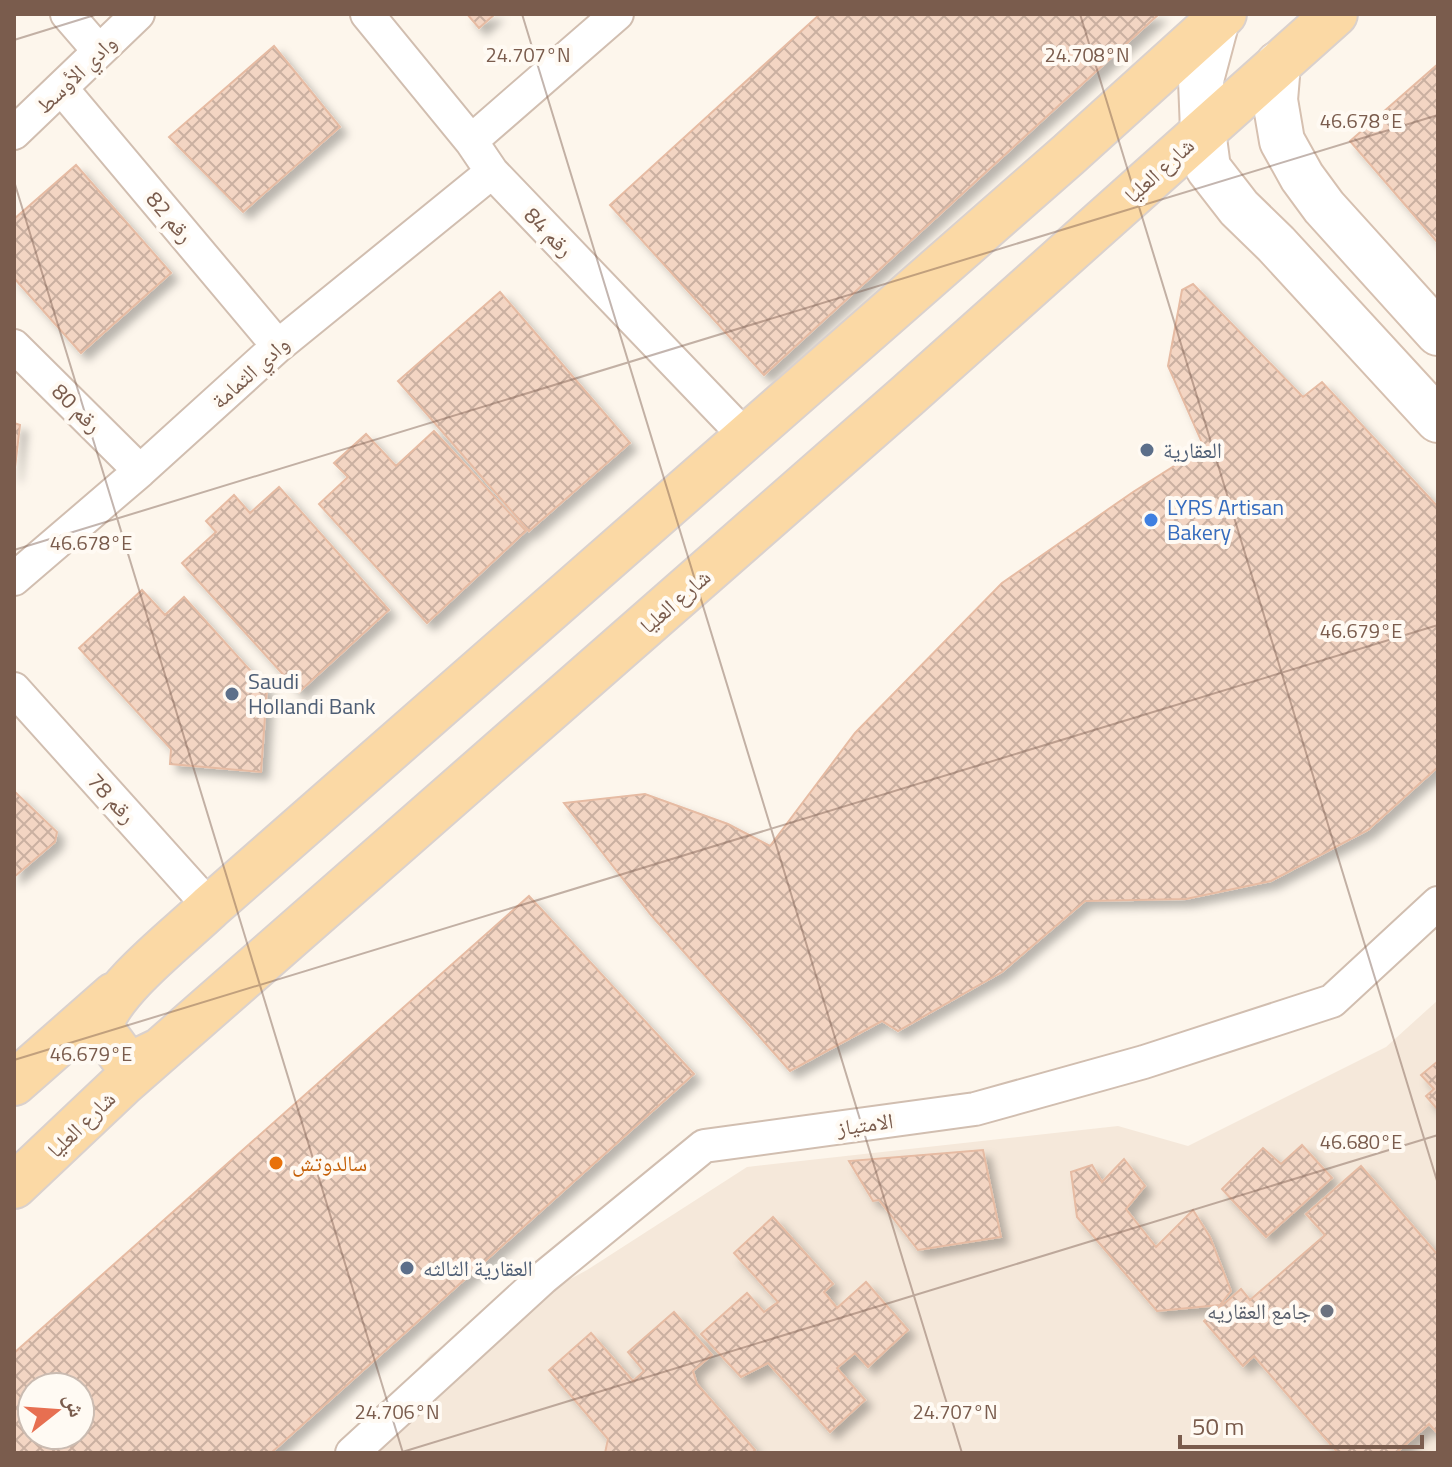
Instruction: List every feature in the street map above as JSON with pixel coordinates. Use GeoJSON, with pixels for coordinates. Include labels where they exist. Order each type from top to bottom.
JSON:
{"type":"FeatureCollection","features":[{"type":"Feature","properties":{"kind":"main road","name":"شارع العليا"},"geometry":{"type":"LineString","coordinates":[[14,1186],[150,1056],[907,396],[1335,14]]}},
{"type":"Feature","properties":{"kind":"main road"},"geometry":{"type":"LineString","coordinates":[[1221,17],[1201,80],[1208,168],[1239,208],[1438,420]]}},
{"type":"Feature","properties":{"kind":"main road"},"geometry":{"type":"LineString","coordinates":[[14,1083],[1221,17]]}},
{"type":"Feature","properties":{"kind":"main road"},"geometry":{"type":"LineString","coordinates":[[1278,64],[1275,100],[1282,141],[1302,177],[1324,207],[1438,333]]}},
{"type":"Feature","properties":{"kind":"main road"},"geometry":{"type":"LineString","coordinates":[[1276,244],[1280,227],[1290,213],[1306,206],[1324,207]]}},
{"type":"Feature","properties":{"kind":"main road"},"geometry":{"type":"LineString","coordinates":[[134,978],[108,1008],[100,1027],[123,1058],[150,1056]]}},
{"type":"Feature","properties":{"kind":"street"},"geometry":{"type":"LineString","coordinates":[[67,14],[99,51]]}},
{"type":"Feature","properties":{"kind":"street","name":"وادي الأوسط"},"geometry":{"type":"LineString","coordinates":[[14,133],[138,14]]}},
{"type":"Feature","properties":{"kind":"street","name":"رقم 84"},"geometry":{"type":"LineString","coordinates":[[367,14],[471,141],[492,172],[746,437]]}},
{"type":"Feature","properties":{"kind":"street"},"geometry":{"type":"LineString","coordinates":[[471,141],[617,14]]}},
{"type":"Feature","properties":{"kind":"street","name":"رقم 82"},"geometry":{"type":"LineString","coordinates":[[62,89],[278,346]]}},
{"type":"Feature","properties":{"kind":"street","name":"وادي الثمامة"},"geometry":{"type":"LineString","coordinates":[[14,579],[140,471],[278,346],[492,172]]}},
{"type":"Feature","properties":{"kind":"street","name":"رقم 80"},"geometry":{"type":"LineString","coordinates":[[14,346],[140,471]]}},
{"type":"Feature","properties":{"kind":"street","name":"رقم 78"},"geometry":{"type":"LineString","coordinates":[[14,689],[210,907]]}},
{"type":"Feature","properties":{"kind":"street","name":"الامتياز"},"geometry":{"type":"LineString","coordinates":[[352,1453],[543,1278],[704,1146],[975,1109],[1144,1062],[1332,1001],[1438,903]]}},
{"type":"Feature","properties":{"kind":"shaded area"},"geometry":{"type":"Polygon","coordinates":[[[1438,1000],[1438,1453],[341,1453],[431,1354],[587,1270],[747,1167],[1118,1126],[1188,1146],[1386,1047],[1438,1000]]]}},
{"type":"Feature","properties":{"kind":"building"},"geometry":{"type":"Polygon","coordinates":[[[467,14],[495,14],[479,28],[467,14]]]}},
{"type":"Feature","properties":{"kind":"building"},"geometry":{"type":"Polygon","coordinates":[[[820,14],[1159,14],[764,375],[610,205],[820,14]]]}},
{"type":"Feature","properties":{"kind":"building"},"geometry":{"type":"Polygon","coordinates":[[[274,46],[340,127],[243,212],[169,137],[274,46]]]}},
{"type":"Feature","properties":{"kind":"building"},"geometry":{"type":"Polygon","coordinates":[[[1438,64],[1438,243],[1350,141],[1438,64]]]}},
{"type":"Feature","properties":{"kind":"building"},"geometry":{"type":"Polygon","coordinates":[[[76,165],[171,273],[81,353],[14,278],[14,219],[76,165]]]}},
{"type":"Feature","properties":{"kind":"building"},"geometry":{"type":"Polygon","coordinates":[[[1193,284],[1303,397],[1322,382],[1438,507],[1438,767],[1368,830],[1271,881],[1186,899],[1085,901],[1002,972],[898,1031],[882,1021],[790,1071],[651,915],[564,803],[645,794],[728,824],[770,846],[855,733],[1002,583],[1204,447],[1168,366],[1182,290],[1193,284]]]}},
{"type":"Feature","properties":{"kind":"building"},"geometry":{"type":"Polygon","coordinates":[[[500,292],[630,443],[529,531],[398,381],[500,292]]]}},
{"type":"Feature","properties":{"kind":"building"},"geometry":{"type":"Polygon","coordinates":[[[14,423],[20,425],[14,476],[14,423]]]}},
{"type":"Feature","properties":{"kind":"building"},"geometry":{"type":"Polygon","coordinates":[[[434,431],[526,531],[427,623],[319,504],[348,477],[334,463],[366,434],[396,466],[434,431]]]}},
{"type":"Feature","properties":{"kind":"building"},"geometry":{"type":"Polygon","coordinates":[[[279,487],[389,610],[299,692],[182,563],[216,532],[206,521],[234,495],[250,513],[279,487]]]}},
{"type":"Feature","properties":{"kind":"building"},"geometry":{"type":"Polygon","coordinates":[[[142,590],[165,615],[184,597],[267,689],[261,772],[170,764],[171,749],[79,648],[142,590]]]}},
{"type":"Feature","properties":{"kind":"building"},"geometry":{"type":"Polygon","coordinates":[[[14,791],[57,832],[55,842],[14,877],[14,791]]]}},
{"type":"Feature","properties":{"kind":"building","name":"العقارية الثالثه"},"geometry":{"type":"Polygon","coordinates":[[[529,896],[694,1074],[271,1453],[14,1453],[14,1353],[529,896]]]}},
{"type":"Feature","properties":{"kind":"building"},"geometry":{"type":"Polygon","coordinates":[[[1438,1061],[1438,1110],[1426,1096],[1434,1089],[1421,1075],[1438,1061]]]}},
{"type":"Feature","properties":{"kind":"building"},"geometry":{"type":"Polygon","coordinates":[[[1302,1145],[1332,1178],[1266,1237],[1222,1189],[1263,1148],[1281,1164],[1302,1145]]]}},
{"type":"Feature","properties":{"kind":"building"},"geometry":{"type":"Polygon","coordinates":[[[983,1150],[1001,1237],[918,1250],[879,1200],[873,1201],[849,1161],[983,1150]]]}},
{"type":"Feature","properties":{"kind":"building"},"geometry":{"type":"Polygon","coordinates":[[[1124,1159],[1145,1186],[1126,1209],[1156,1247],[1193,1210],[1210,1237],[1231,1291],[1220,1305],[1157,1311],[1077,1217],[1071,1172],[1092,1165],[1102,1182],[1124,1159]]]}},
{"type":"Feature","properties":{"kind":"building","name":"جامع العقاريه"},"geometry":{"type":"Polygon","coordinates":[[[1361,1166],[1438,1255],[1438,1434],[1429,1424],[1396,1453],[1338,1453],[1254,1356],[1243,1366],[1204,1321],[1241,1289],[1250,1300],[1325,1235],[1306,1214],[1361,1166]]]}},
{"type":"Feature","properties":{"kind":"building"},"geometry":{"type":"Polygon","coordinates":[[[773,1217],[833,1284],[824,1292],[837,1308],[866,1282],[908,1330],[868,1367],[855,1353],[837,1368],[865,1400],[830,1432],[768,1363],[741,1377],[701,1334],[747,1293],[764,1312],[778,1302],[734,1253],[773,1217]]]}},
{"type":"Feature","properties":{"kind":"building"},"geometry":{"type":"Polygon","coordinates":[[[674,1312],[712,1355],[693,1371],[697,1384],[755,1450],[752,1453],[605,1453],[608,1439],[549,1370],[591,1333],[633,1381],[644,1371],[628,1352],[674,1312]]]}},
{"type":"Feature","properties":{"kind":"place","name":"العقارية"},"geometry":{"type":"Point","coordinates":[1147,450]}},
{"type":"Feature","properties":{"kind":"place","name":"LYRS Artisan Bakery"},"geometry":{"type":"Point","coordinates":[1151,520]}},
{"type":"Feature","properties":{"kind":"place","name":"Saudi Hollandi Bank"},"geometry":{"type":"Point","coordinates":[232,694]}},
{"type":"Feature","properties":{"kind":"place","name":"سالدوتش"},"geometry":{"type":"Point","coordinates":[276,1163]}},
{"type":"Feature","properties":{"kind":"place","name":"العقارية الثالثه"},"geometry":{"type":"Point","coordinates":[407,1268]}},
{"type":"Feature","properties":{"kind":"place","name":"جامع العقاريه"},"geometry":{"type":"Point","coordinates":[1327,1311]}}]}
